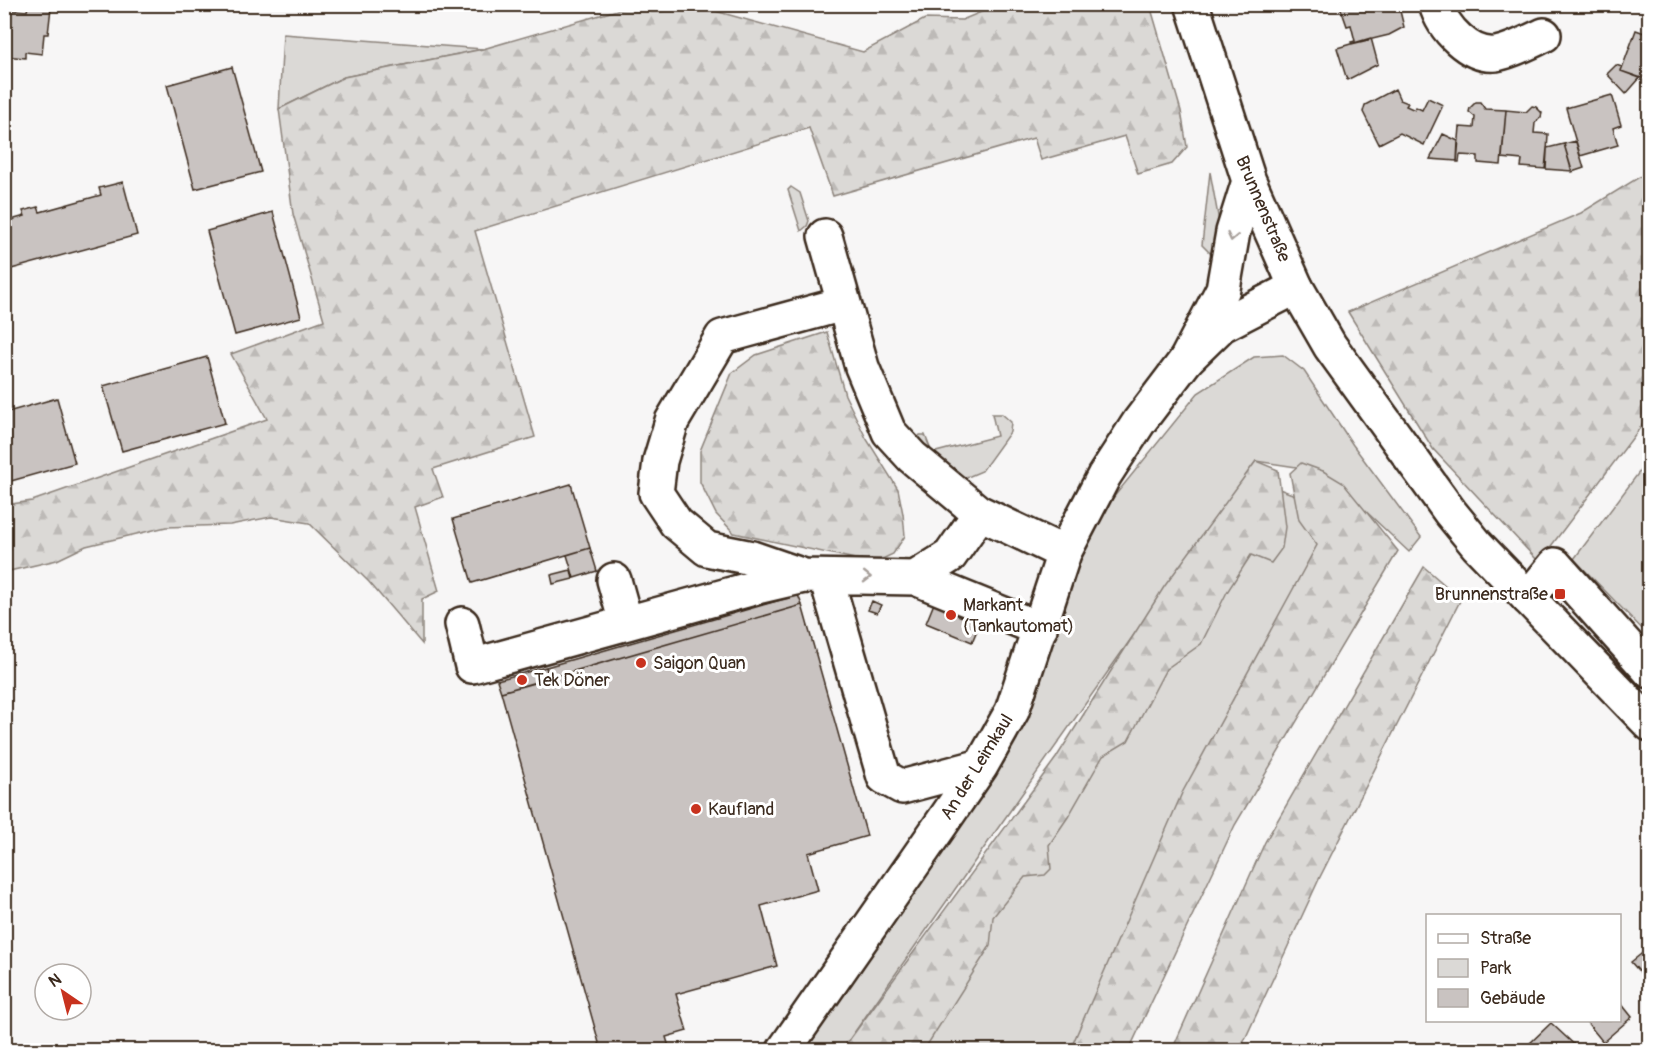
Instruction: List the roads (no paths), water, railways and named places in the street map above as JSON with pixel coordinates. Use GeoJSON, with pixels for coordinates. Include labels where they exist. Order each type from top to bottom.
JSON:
{"type":"FeatureCollection","features":[{"type":"Feature","properties":{"kind":"street","name":"Brunnenstraße"},"geometry":{"type":"LineString","coordinates":[[1192,4],[1249,181],[1296,287],[1330,346],[1450,512],[1495,565],[1528,598],[1638,691],[1650,724]]}},
{"type":"Feature","properties":{"kind":"street"},"geometry":{"type":"LineString","coordinates":[[1436,4],[1450,32],[1479,53],[1497,54],[1544,35]]}},
{"type":"Feature","properties":{"kind":"street"},"geometry":{"type":"LineString","coordinates":[[1186,360],[1223,289],[1233,232],[1249,181]]}},
{"type":"Feature","properties":{"kind":"street"},"geometry":{"type":"LineString","coordinates":[[825,236],[862,367],[889,432],[912,457],[978,512],[1064,553]]}},
{"type":"Feature","properties":{"kind":"street","name":"An der Leimkaul"},"geometry":{"type":"LineString","coordinates":[[784,1050],[981,766],[1012,711],[1064,553],[1104,476],[1139,422],[1186,360],[1222,325],[1296,287]]}},
{"type":"Feature","properties":{"kind":"street"},"geometry":{"type":"LineString","coordinates":[[815,577],[752,558],[708,549],[676,523],[656,493],[660,461],[672,421],[722,337],[843,304]]}},
{"type":"Feature","properties":{"kind":"street"},"geometry":{"type":"LineString","coordinates":[[915,578],[950,556],[978,512]]}},
{"type":"Feature","properties":{"kind":"street"},"geometry":{"type":"LineString","coordinates":[[1528,598],[1555,565],[1650,671]]}},
{"type":"Feature","properties":{"kind":"street"},"geometry":{"type":"LineString","coordinates":[[815,577],[884,777],[902,787],[981,766]]}},
{"type":"Feature","properties":{"kind":"street"},"geometry":{"type":"LineString","coordinates":[[462,624],[472,666],[757,587],[815,577],[915,578],[1040,629]]}},
{"type":"Feature","properties":{"kind":"street"},"geometry":{"type":"LineString","coordinates":[[614,580],[626,623]]}},
{"type":"Feature","properties":{"kind":"place","name":"Brunnenstraße"},"geometry":{"type":"Point","coordinates":[1560,594]}},
{"type":"Feature","properties":{"kind":"place","name":"Markant (Tankautomat)"},"geometry":{"type":"Point","coordinates":[951,615]}},
{"type":"Feature","properties":{"kind":"place","name":"Saigon Quan"},"geometry":{"type":"Point","coordinates":[641,663]}},
{"type":"Feature","properties":{"kind":"place","name":"Tek Döner"},"geometry":{"type":"Point","coordinates":[522,680]}},
{"type":"Feature","properties":{"kind":"place","name":"Kaufland"},"geometry":{"type":"Point","coordinates":[696,809]}}]}
